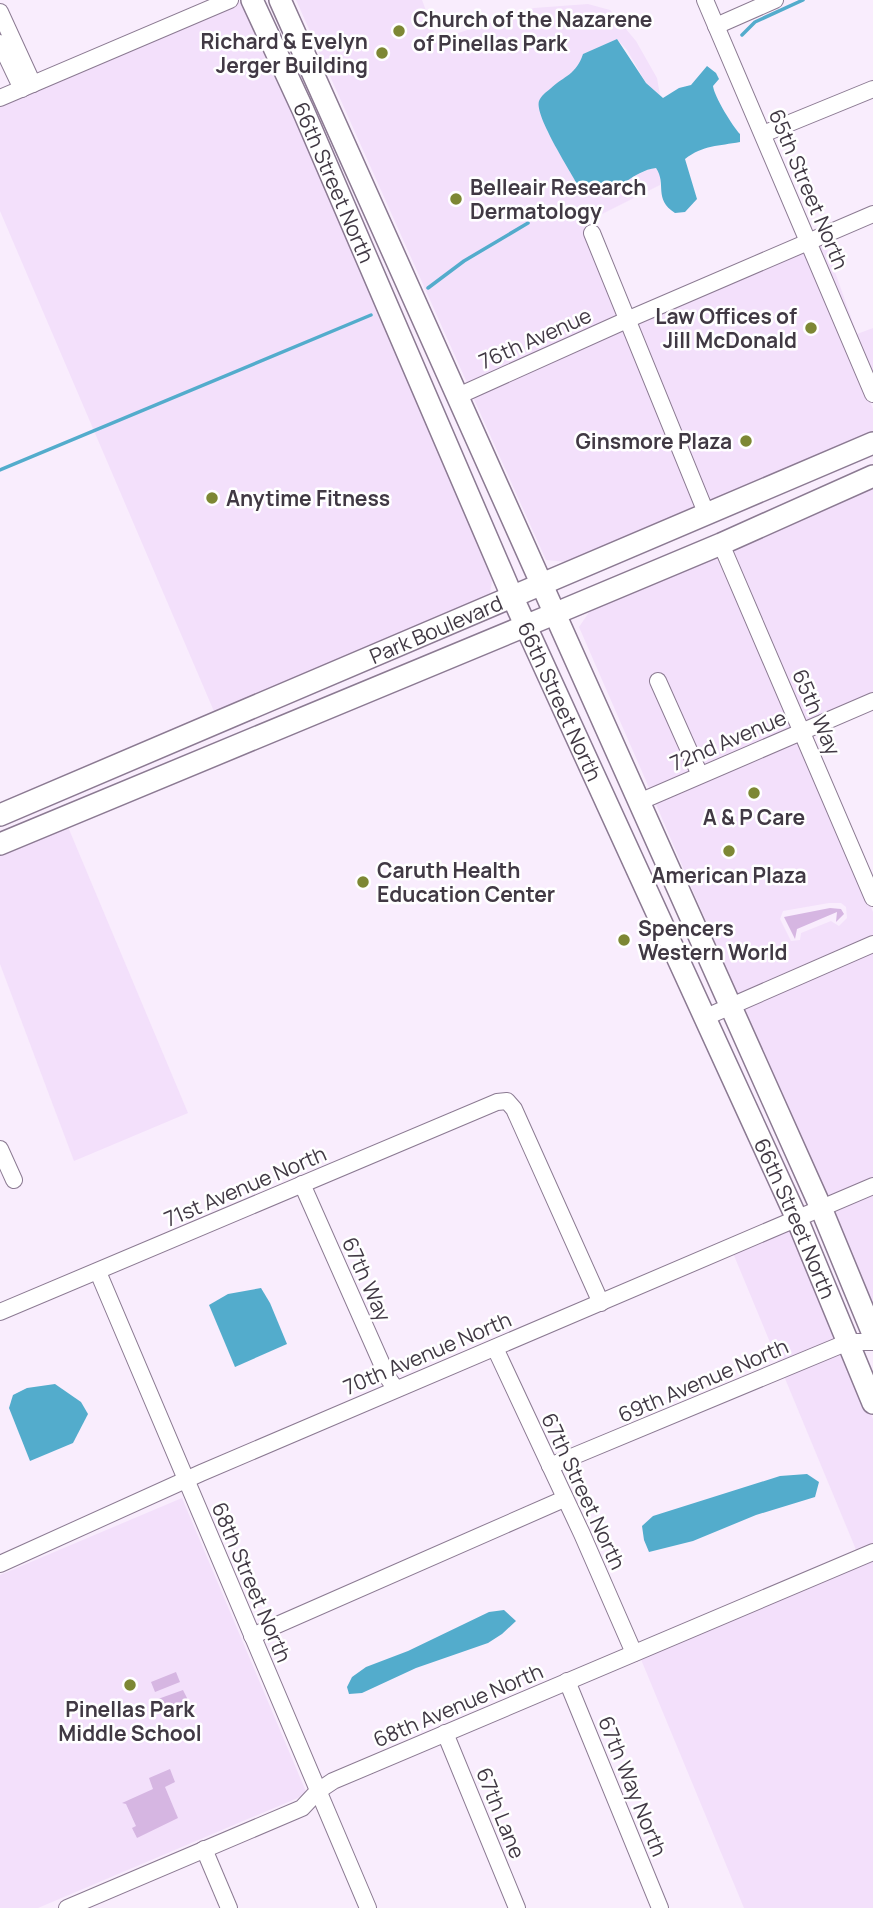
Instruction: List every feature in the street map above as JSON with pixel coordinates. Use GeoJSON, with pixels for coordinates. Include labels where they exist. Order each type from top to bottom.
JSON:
{"type":"FeatureCollection","features":[{"type":"Feature","properties":{"kind":"main road","name":"66th Street North"},"geometry":{"type":"LineString","coordinates":[[253,0],[309,123],[512,596],[797,1219],[873,1402]]}},
{"type":"Feature","properties":{"kind":"main road","name":"66th Street North"},"geometry":{"type":"LineString","coordinates":[[280,0],[821,1208],[873,1334]]}},
{"type":"Feature","properties":{"kind":"main road","name":"Park Boulevard"},"geometry":{"type":"LineString","coordinates":[[0,816],[873,443]]}},
{"type":"Feature","properties":{"kind":"main road","name":"Park Boulevard"},"geometry":{"type":"LineString","coordinates":[[0,844],[721,544],[873,475]]}},
{"type":"Feature","properties":{"kind":"main road"},"geometry":{"type":"LineString","coordinates":[[172,772],[172,760],[186,749],[226,732],[235,724],[240,713]]}},
{"type":"Feature","properties":{"kind":"street"},"geometry":{"type":"LineString","coordinates":[[0,98],[230,0]]}},
{"type":"Feature","properties":{"kind":"street","name":"65th Street North"},"geometry":{"type":"LineString","coordinates":[[705,0],[873,394]]}},
{"type":"Feature","properties":{"kind":"street"},"geometry":{"type":"LineString","coordinates":[[716,26],[775,0]]}},
{"type":"Feature","properties":{"kind":"street"},"geometry":{"type":"LineString","coordinates":[[0,12],[27,87]]}},
{"type":"Feature","properties":{"kind":"street"},"geometry":{"type":"LineString","coordinates":[[0,43],[27,87]]}},
{"type":"Feature","properties":{"kind":"street"},"geometry":{"type":"LineString","coordinates":[[763,134],[873,89]]}},
{"type":"Feature","properties":{"kind":"street","name":"76th Avenue"},"geometry":{"type":"LineString","coordinates":[[458,396],[873,214]]}},
{"type":"Feature","properties":{"kind":"street"},"geometry":{"type":"LineString","coordinates":[[593,233],[707,514]]}},
{"type":"Feature","properties":{"kind":"street","name":"65th Way"},"geometry":{"type":"LineString","coordinates":[[721,544],[873,898]]}},
{"type":"Feature","properties":{"kind":"street"},"geometry":{"type":"LineString","coordinates":[[658,681],[700,775]]}},
{"type":"Feature","properties":{"kind":"street","name":"72nd Avenue"},"geometry":{"type":"LineString","coordinates":[[639,802],[873,701]]}},
{"type":"Feature","properties":{"kind":"street"},"geometry":{"type":"LineString","coordinates":[[706,1017],[873,944]]}},
{"type":"Feature","properties":{"kind":"street","name":"71st Avenue North"},"geometry":{"type":"LineString","coordinates":[[0,1312],[496,1102],[508,1101],[514,1109],[601,1303]]}},
{"type":"Feature","properties":{"kind":"street"},"geometry":{"type":"LineString","coordinates":[[0,1149],[14,1180]]}},
{"type":"Feature","properties":{"kind":"street","name":"67th Way"},"geometry":{"type":"LineString","coordinates":[[302,1185],[388,1378],[396,1389]]}},
{"type":"Feature","properties":{"kind":"street","name":"70th Avenue North"},"geometry":{"type":"LineString","coordinates":[[0,1564],[186,1479],[873,1186]]}},
{"type":"Feature","properties":{"kind":"street","name":"68th Street North"},"geometry":{"type":"LineString","coordinates":[[98,1272],[368,1908]]}},
{"type":"Feature","properties":{"kind":"street","name":"69th Avenue North"},"geometry":{"type":"LineString","coordinates":[[550,1466],[848,1342],[873,1342]]}},
{"type":"Feature","properties":{"kind":"street","name":"67th Street North"},"geometry":{"type":"LineString","coordinates":[[495,1348],[634,1653]]}},
{"type":"Feature","properties":{"kind":"street"},"geometry":{"type":"LineString","coordinates":[[252,1636],[564,1500]]}},
{"type":"Feature","properties":{"kind":"street","name":"68th Avenue North"},"geometry":{"type":"LineString","coordinates":[[67,1908],[302,1808],[318,1791],[333,1781],[873,1552]]}},
{"type":"Feature","properties":{"kind":"street","name":"67th Way North"},"geometry":{"type":"LineString","coordinates":[[567,1681],[660,1908]]}},
{"type":"Feature","properties":{"kind":"street","name":"67th Lane"},"geometry":{"type":"LineString","coordinates":[[445,1733],[517,1908]]}},
{"type":"Feature","properties":{"kind":"street"},"geometry":{"type":"LineString","coordinates":[[204,1849],[229,1908]]}},
{"type":"Feature","properties":{"kind":"shaded area"},"geometry":{"type":"Polygon","coordinates":[[[246,0],[494,569],[489,599],[216,716],[0,211],[0,105],[246,0]]]}},
{"type":"Feature","properties":{"kind":"shaded area"},"geometry":{"type":"Polygon","coordinates":[[[296,0],[422,0],[437,40],[534,8],[588,4],[610,10],[636,41],[657,78],[660,95],[646,83],[627,50],[617,39],[583,54],[579,67],[543,95],[547,131],[581,191],[610,192],[629,178],[650,169],[656,168],[660,174],[660,185],[588,221],[590,227],[585,230],[621,315],[468,385],[296,0]]]}},
{"type":"Feature","properties":{"kind":"shaded area"},"geometry":{"type":"Polygon","coordinates":[[[825,244],[857,334],[873,328],[873,380],[816,247],[825,244]]]}},
{"type":"Feature","properties":{"kind":"shaded area"},"geometry":{"type":"Polygon","coordinates":[[[806,251],[873,409],[873,432],[708,502],[636,323],[806,251]]]}},
{"type":"Feature","properties":{"kind":"shaded area"},"geometry":{"type":"Polygon","coordinates":[[[626,327],[698,507],[567,562],[546,560],[473,397],[626,327]]]}},
{"type":"Feature","properties":{"kind":"shaded area"},"geometry":{"type":"Polygon","coordinates":[[[873,483],[873,694],[806,723],[729,547],[873,483]]]}},
{"type":"Feature","properties":{"kind":"shaded area"},"geometry":{"type":"Polygon","coordinates":[[[718,552],[795,728],[703,767],[660,673],[650,677],[692,772],[650,790],[579,627],[594,605],[718,552]]]}},
{"type":"Feature","properties":{"kind":"shaded area"},"geometry":{"type":"Polygon","coordinates":[[[800,740],[873,912],[873,937],[738,996],[655,802],[800,740]],[[841,903],[783,911],[780,919],[791,941],[800,940],[801,933],[831,921],[839,926],[847,918],[846,907],[841,903]]]}},
{"type":"Feature","properties":{"kind":"shaded area"},"geometry":{"type":"Polygon","coordinates":[[[68,827],[188,1113],[74,1161],[0,964],[0,856],[68,827]]]}},
{"type":"Feature","properties":{"kind":"shaded area"},"geometry":{"type":"Polygon","coordinates":[[[830,908],[841,909],[844,914],[836,922],[837,912],[797,929],[795,939],[784,917],[830,908]]]}},
{"type":"Feature","properties":{"kind":"shaded area"},"geometry":{"type":"Polygon","coordinates":[[[873,951],[873,1179],[825,1200],[743,1008],[873,951]]]}},
{"type":"Feature","properties":{"kind":"shaded area"},"geometry":{"type":"Polygon","coordinates":[[[873,1193],[873,1313],[830,1212],[873,1193]]]}},
{"type":"Feature","properties":{"kind":"shaded area"},"geometry":{"type":"Polygon","coordinates":[[[793,1228],[839,1339],[779,1364],[733,1253],[793,1228]]]}},
{"type":"Feature","properties":{"kind":"shaded area"},"geometry":{"type":"Polygon","coordinates":[[[844,1351],[873,1419],[873,1545],[857,1552],[784,1376],[844,1351]]]}},
{"type":"Feature","properties":{"kind":"shaded area","name":"Pinellas Park Middle School"},"geometry":{"type":"Polygon","coordinates":[[[182,1498],[307,1794],[38,1908],[0,1908],[0,1575],[182,1498]]]}},
{"type":"Feature","properties":{"kind":"shaded area"},"geometry":{"type":"Polygon","coordinates":[[[873,1559],[873,1908],[744,1908],[640,1657],[873,1559]]]}},
{"type":"Feature","properties":{"kind":"shaded area"},"geometry":{"type":"Polygon","coordinates":[[[176,1672],[180,1682],[155,1692],[151,1682],[176,1672]]]}},
{"type":"Feature","properties":{"kind":"shaded area"},"geometry":{"type":"Polygon","coordinates":[[[183,1690],[188,1700],[163,1710],[158,1699],[183,1690]]]}},
{"type":"Feature","properties":{"kind":"shaded area"},"geometry":{"type":"Polygon","coordinates":[[[170,1769],[175,1782],[165,1787],[178,1818],[137,1838],[132,1828],[136,1826],[126,1804],[122,1803],[153,1789],[149,1778],[170,1769]]]}},
{"type":"Feature","properties":{"kind":"water"},"geometry":{"type":"Polygon","coordinates":[[[617,39],[646,83],[663,98],[679,88],[691,85],[707,66],[719,79],[713,86],[714,91],[740,134],[740,142],[705,149],[685,159],[697,199],[685,212],[675,213],[664,202],[661,180],[656,168],[646,170],[601,194],[581,191],[542,119],[539,101],[542,96],[573,71],[583,54],[617,39]]]}},
{"type":"Feature","properties":{"kind":"water"},"geometry":{"type":"Polygon","coordinates":[[[261,1288],[287,1344],[235,1367],[209,1305],[228,1294],[261,1288]]]}},
{"type":"Feature","properties":{"kind":"water"},"geometry":{"type":"Polygon","coordinates":[[[55,1384],[81,1402],[88,1414],[73,1443],[30,1461],[9,1408],[13,1395],[27,1388],[55,1384]]]}},
{"type":"Feature","properties":{"kind":"water"},"geometry":{"type":"Polygon","coordinates":[[[807,1474],[819,1482],[815,1497],[756,1515],[693,1541],[649,1552],[642,1526],[653,1516],[780,1476],[807,1474]]]}},
{"type":"Feature","properties":{"kind":"water"},"geometry":{"type":"Polygon","coordinates":[[[504,1610],[516,1621],[488,1643],[416,1668],[362,1693],[349,1694],[347,1687],[352,1677],[366,1667],[408,1651],[489,1612],[504,1610]]]}},
{"type":"Feature","properties":{"kind":"waterway"},"geometry":{"type":"LineString","coordinates":[[742,35],[755,22],[803,0]]}},
{"type":"Feature","properties":{"kind":"waterway"},"geometry":{"type":"LineString","coordinates":[[428,288],[464,261],[528,223]]}},
{"type":"Feature","properties":{"kind":"waterway"},"geometry":{"type":"LineString","coordinates":[[0,470],[371,315]]}},
{"type":"Feature","properties":{"kind":"place","name":"Church of the Nazarene of Pinellas Park"},"geometry":{"type":"Point","coordinates":[399,31]}},
{"type":"Feature","properties":{"kind":"place","name":"Richard & Evelyn Jerger Building"},"geometry":{"type":"Point","coordinates":[382,53]}},
{"type":"Feature","properties":{"kind":"place","name":"Belleair Research Dermatology"},"geometry":{"type":"Point","coordinates":[456,199]}},
{"type":"Feature","properties":{"kind":"place","name":"Law Offices of Jill McDonald"},"geometry":{"type":"Point","coordinates":[811,328]}},
{"type":"Feature","properties":{"kind":"place","name":"Ginsmore Plaza"},"geometry":{"type":"Point","coordinates":[746,441]}},
{"type":"Feature","properties":{"kind":"place","name":"Anytime Fitness"},"geometry":{"type":"Point","coordinates":[212,498]}},
{"type":"Feature","properties":{"kind":"place","name":"A & P Care"},"geometry":{"type":"Point","coordinates":[754,793]}},
{"type":"Feature","properties":{"kind":"place","name":"American Plaza"},"geometry":{"type":"Point","coordinates":[729,851]}},
{"type":"Feature","properties":{"kind":"place","name":"Caruth Health Education Center"},"geometry":{"type":"Point","coordinates":[363,882]}},
{"type":"Feature","properties":{"kind":"place","name":"Spencers Western World"},"geometry":{"type":"Point","coordinates":[624,940]}},
{"type":"Feature","properties":{"kind":"place","name":"Pinellas Park Middle School"},"geometry":{"type":"Point","coordinates":[130,1685]}}]}
